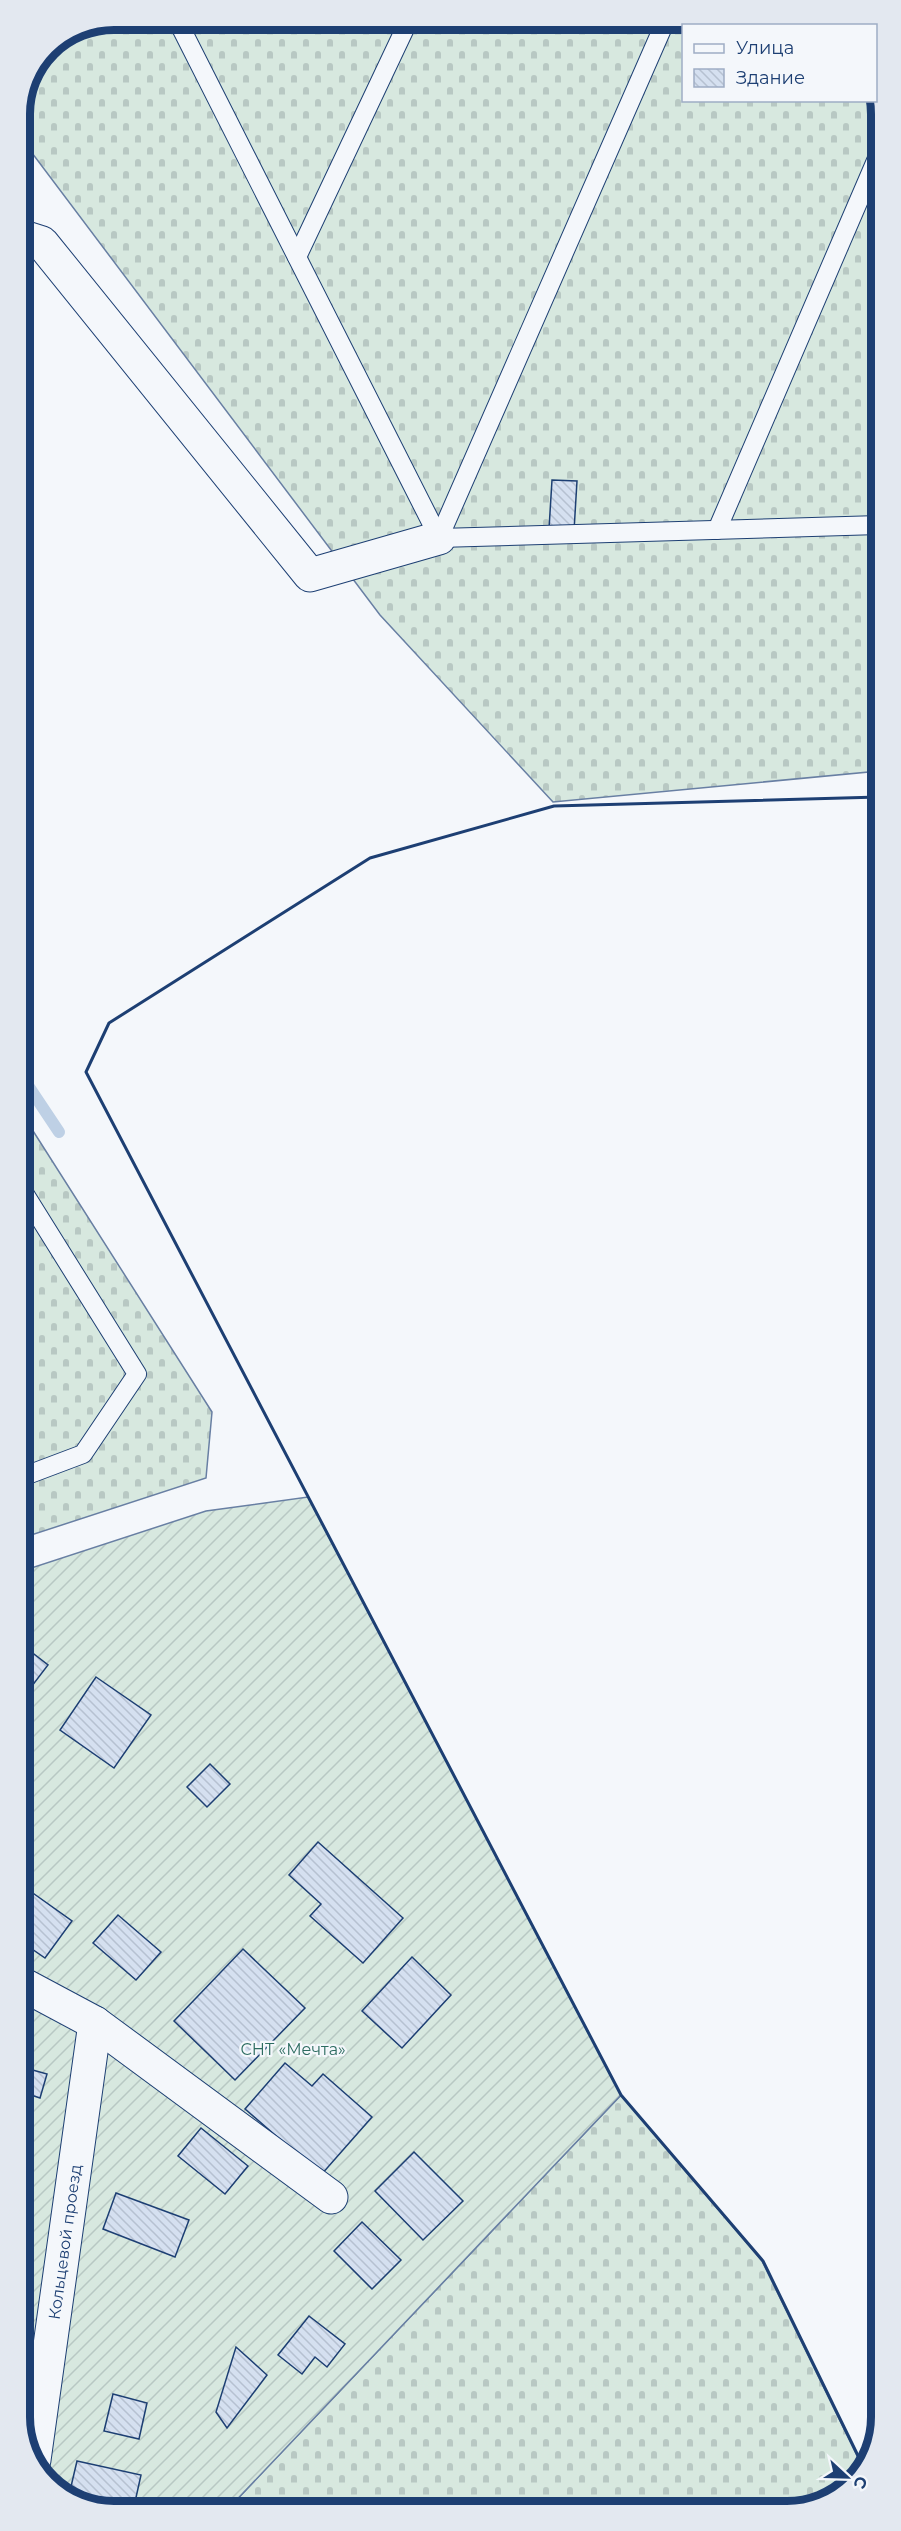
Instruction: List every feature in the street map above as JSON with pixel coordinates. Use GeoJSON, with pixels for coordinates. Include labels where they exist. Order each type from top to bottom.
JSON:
{"type":"FeatureCollection","features":[{"type":"Feature","properties":{"kind":"street"},"geometry":{"type":"LineString","coordinates":[[30,239],[42,243],[310,575],[439,538]]}},
{"type":"Feature","properties":{"kind":"street"},"geometry":{"type":"LineString","coordinates":[[30,1988],[95,2023],[331,2197]]}},
{"type":"Feature","properties":{"kind":"street","name":"Кольцевой проезд"},"geometry":{"type":"LineString","coordinates":[[36,2446],[95,2023]]}},
{"type":"Feature","properties":{"kind":"lane"},"geometry":{"type":"LineString","coordinates":[[182,30],[439,538]]}},
{"type":"Feature","properties":{"kind":"lane"},"geometry":{"type":"LineString","coordinates":[[297,257],[403,30]]}},
{"type":"Feature","properties":{"kind":"lane"},"geometry":{"type":"LineString","coordinates":[[439,538],[662,30]]}},
{"type":"Feature","properties":{"kind":"lane"},"geometry":{"type":"LineString","coordinates":[[717,530],[871,172]]}},
{"type":"Feature","properties":{"kind":"lane"},"geometry":{"type":"LineString","coordinates":[[439,538],[871,525]]}},
{"type":"Feature","properties":{"kind":"lane"},"geometry":{"type":"LineString","coordinates":[[30,1202],[137,1374],[83,1455],[30,1474]]}},
{"type":"Feature","properties":{"kind":"green space"},"geometry":{"type":"Polygon","coordinates":[[[114,30],[682,30],[682,102],[870,102],[871,772],[553,802],[380,615],[30,150],[30,109],[33,92],[44,67],[55,55],[67,44],[82,36],[114,30]]]}},
{"type":"Feature","properties":{"kind":"green space"},"geometry":{"type":"Polygon","coordinates":[[[30,1126],[212,1412],[206,1478],[30,1535],[30,1126]]]}},
{"type":"Feature","properties":{"kind":"green space","name":"СНТ «Мечта»"},"geometry":{"type":"Polygon","coordinates":[[[308,1497],[621,2095],[235,2501],[109,2501],[82,2495],[67,2487],[51,2472],[44,2464],[33,2439],[30,2417],[30,1568],[206,1511],[308,1497]]]}},
{"type":"Feature","properties":{"kind":"green space"},"geometry":{"type":"Polygon","coordinates":[[[621,2095],[762,2261],[859,2459],[854,2468],[834,2487],[809,2498],[787,2501],[235,2501],[621,2095]]]}},
{"type":"Feature","properties":{"kind":"building"},"geometry":{"type":"Polygon","coordinates":[[[552,480],[577,481],[574,531],[549,529],[552,480]]]}},
{"type":"Feature","properties":{"kind":"building"},"geometry":{"type":"Polygon","coordinates":[[[34,1654],[48,1665],[30,1689],[30,1659],[34,1654]]]}},
{"type":"Feature","properties":{"kind":"building"},"geometry":{"type":"Polygon","coordinates":[[[96,1677],[151,1715],[114,1768],[60,1730],[96,1677]]]}},
{"type":"Feature","properties":{"kind":"building"},"geometry":{"type":"Polygon","coordinates":[[[210,1764],[230,1784],[207,1807],[187,1787],[210,1764]]]}},
{"type":"Feature","properties":{"kind":"building"},"geometry":{"type":"Polygon","coordinates":[[[318,1842],[403,1918],[363,1963],[310,1916],[321,1904],[289,1875],[318,1842]]]}},
{"type":"Feature","properties":{"kind":"building"},"geometry":{"type":"Polygon","coordinates":[[[30,1891],[72,1921],[45,1958],[30,1948],[30,1891]]]}},
{"type":"Feature","properties":{"kind":"building"},"geometry":{"type":"Polygon","coordinates":[[[118,1915],[161,1952],[136,1980],[93,1943],[118,1915]]]}},
{"type":"Feature","properties":{"kind":"building"},"geometry":{"type":"Polygon","coordinates":[[[243,1949],[305,2008],[235,2080],[174,2021],[243,1949]]]}},
{"type":"Feature","properties":{"kind":"building"},"geometry":{"type":"Polygon","coordinates":[[[412,1957],[451,1995],[402,2048],[362,2011],[412,1957]]]}},
{"type":"Feature","properties":{"kind":"building"},"geometry":{"type":"Polygon","coordinates":[[[285,2063],[312,2086],[323,2074],[372,2117],[321,2175],[245,2109],[285,2063]]]}},
{"type":"Feature","properties":{"kind":"building"},"geometry":{"type":"Polygon","coordinates":[[[30,2069],[47,2074],[40,2098],[30,2095],[30,2069]]]}},
{"type":"Feature","properties":{"kind":"building"},"geometry":{"type":"Polygon","coordinates":[[[201,2128],[248,2166],[225,2194],[178,2156],[201,2128]]]}},
{"type":"Feature","properties":{"kind":"building"},"geometry":{"type":"Polygon","coordinates":[[[414,2152],[463,2201],[423,2240],[375,2191],[414,2152]]]}},
{"type":"Feature","properties":{"kind":"building"},"geometry":{"type":"Polygon","coordinates":[[[116,2193],[189,2220],[175,2257],[103,2229],[116,2193]]]}},
{"type":"Feature","properties":{"kind":"building"},"geometry":{"type":"Polygon","coordinates":[[[362,2222],[401,2260],[372,2289],[334,2251],[362,2222]]]}},
{"type":"Feature","properties":{"kind":"building"},"geometry":{"type":"Polygon","coordinates":[[[309,2316],[345,2344],[327,2367],[315,2357],[302,2374],[278,2355],[309,2316]]]}},
{"type":"Feature","properties":{"kind":"building"},"geometry":{"type":"Polygon","coordinates":[[[236,2347],[267,2375],[227,2428],[216,2412],[236,2347]]]}},
{"type":"Feature","properties":{"kind":"building"},"geometry":{"type":"Polygon","coordinates":[[[113,2394],[147,2403],[139,2439],[104,2431],[113,2394]]]}},
{"type":"Feature","properties":{"kind":"building"},"geometry":{"type":"Polygon","coordinates":[[[77,2461],[141,2475],[135,2501],[109,2501],[92,2498],[70,2489],[77,2461]]]}},
{"type":"Feature","properties":{"kind":"waterway"},"geometry":{"type":"LineString","coordinates":[[30,1088],[59,1132]]}},
{"type":"Feature","properties":{"kind":"wall"},"geometry":{"type":"LineString","coordinates":[[859,2459],[763,2261],[621,2095],[86,1072],[109,1023],[370,858],[554,806],[871,797]]}}]}
